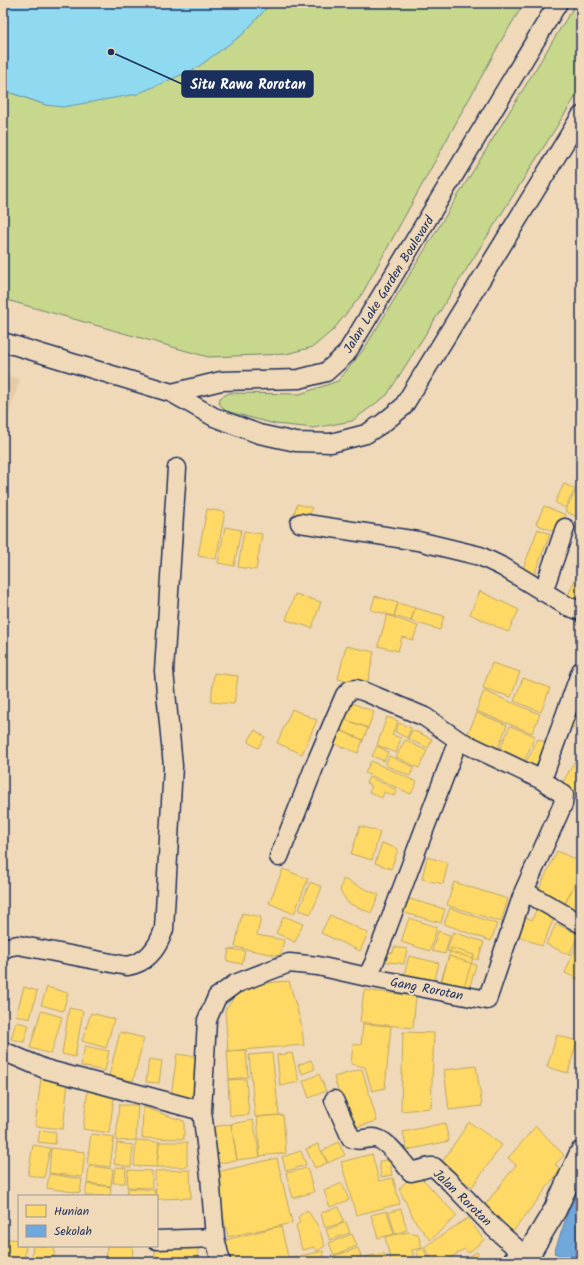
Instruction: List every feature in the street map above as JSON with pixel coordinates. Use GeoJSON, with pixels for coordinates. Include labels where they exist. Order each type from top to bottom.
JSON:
{"type":"FeatureCollection","features":[{"type":"Feature","properties":{"kind":"street","name":"Jalan Lake Garden Boulevard"},"geometry":{"type":"LineString","coordinates":[[172,393],[221,381],[299,379],[326,372],[346,354],[558,3]]}},
{"type":"Feature","properties":{"kind":"street"},"geometry":{"type":"LineString","coordinates":[[3,342],[172,393],[214,417],[258,434],[296,442],[330,443],[366,434],[403,407],[581,116]]}},
{"type":"Feature","properties":{"kind":"street"},"geometry":{"type":"LineString","coordinates":[[3,950],[7,947],[18,945],[127,966],[136,965],[146,958],[159,944],[164,929],[173,766],[164,671],[177,468]]}},
{"type":"Feature","properties":{"kind":"street"},"geometry":{"type":"LineString","coordinates":[[300,523],[418,541],[480,556],[503,567],[567,606],[581,611]]}},
{"type":"Feature","properties":{"kind":"street"},"geometry":{"type":"LineString","coordinates":[[543,592],[564,528]]}},
{"type":"Feature","properties":{"kind":"street"},"geometry":{"type":"LineString","coordinates":[[542,780],[581,671]]}},
{"type":"Feature","properties":{"kind":"street"},"geometry":{"type":"LineString","coordinates":[[278,857],[345,694],[350,690],[356,689],[425,717],[458,740],[542,780],[564,795],[564,799],[524,891],[581,924]]}},
{"type":"Feature","properties":{"kind":"street"},"geometry":{"type":"LineString","coordinates":[[367,977],[374,963],[458,740]]}},
{"type":"Feature","properties":{"kind":"street","name":"Gang Rorotan"},"geometry":{"type":"LineString","coordinates":[[221,1262],[215,1238],[210,1176],[202,1111],[207,1020],[216,998],[235,984],[289,963],[318,966],[487,1000],[524,891]]}},
{"type":"Feature","properties":{"kind":"street"},"geometry":{"type":"LineString","coordinates":[[3,1051],[45,1069],[202,1111]]}},
{"type":"Feature","properties":{"kind":"street","name":"Jalan Rorotan"},"geometry":{"type":"LineString","coordinates":[[334,1100],[351,1138],[356,1140],[374,1138],[381,1140],[387,1144],[410,1172],[430,1166],[434,1167],[525,1260]]}},
{"type":"Feature","properties":{"kind":"street"},"geometry":{"type":"LineString","coordinates":[[525,1260],[555,1210],[581,1153]]}},
{"type":"Feature","properties":{"kind":"street"},"geometry":{"type":"LineString","coordinates":[[158,1240],[215,1238]]}},
{"type":"Feature","properties":{"kind":"shaded area"},"geometry":{"type":"Polygon","coordinates":[[[3,374],[20,379],[3,433],[3,374]]]}},
{"type":"Feature","properties":{"kind":"green space"},"geometry":{"type":"Polygon","coordinates":[[[271,3],[524,3],[501,41],[362,294],[333,330],[313,347],[286,354],[208,357],[3,299],[3,90],[46,105],[243,34],[271,3]]]}},
{"type":"Feature","properties":{"kind":"green space"},"geometry":{"type":"Polygon","coordinates":[[[576,3],[581,3],[581,88],[387,395],[352,421],[314,428],[275,424],[225,411],[219,403],[220,398],[229,393],[300,394],[338,381],[364,349],[576,3]]]}},
{"type":"Feature","properties":{"kind":"water"},"geometry":{"type":"Polygon","coordinates":[[[3,3],[271,3],[243,34],[195,69],[137,94],[63,107],[46,105],[3,90],[3,3]]]}},
{"type":"Feature","properties":{"kind":"building: Hunian"},"geometry":{"type":"Polygon","coordinates":[[[564,484],[575,489],[565,508],[555,502],[564,484]]]}},
{"type":"Feature","properties":{"kind":"building: Hunian"},"geometry":{"type":"Polygon","coordinates":[[[576,491],[581,493],[581,519],[565,511],[576,491]]]}},
{"type":"Feature","properties":{"kind":"building: Hunian"},"geometry":{"type":"Polygon","coordinates":[[[297,504],[312,508],[308,522],[293,517],[297,504]]]}},
{"type":"Feature","properties":{"kind":"building: Hunian"},"geometry":{"type":"Polygon","coordinates":[[[544,506],[566,515],[558,533],[536,524],[544,506]]]}},
{"type":"Feature","properties":{"kind":"building: Hunian"},"geometry":{"type":"Polygon","coordinates":[[[207,509],[225,512],[216,559],[198,556],[207,509]]]}},
{"type":"Feature","properties":{"kind":"building: Hunian"},"geometry":{"type":"Polygon","coordinates":[[[225,527],[241,530],[234,566],[218,563],[225,527]]]}},
{"type":"Feature","properties":{"kind":"building: Hunian"},"geometry":{"type":"Polygon","coordinates":[[[538,529],[550,534],[533,578],[521,574],[538,529]]]}},
{"type":"Feature","properties":{"kind":"building: Hunian"},"geometry":{"type":"Polygon","coordinates":[[[244,531],[262,534],[256,570],[238,567],[244,531]]]}},
{"type":"Feature","properties":{"kind":"building: Hunian"},"geometry":{"type":"Polygon","coordinates":[[[581,566],[581,606],[566,600],[581,566]]]}},
{"type":"Feature","properties":{"kind":"building: Hunian"},"geometry":{"type":"Polygon","coordinates":[[[480,591],[519,610],[508,632],[470,614],[480,591]]]}},
{"type":"Feature","properties":{"kind":"building: Hunian"},"geometry":{"type":"Polygon","coordinates":[[[295,594],[321,602],[312,628],[286,620],[295,594]]]}},
{"type":"Feature","properties":{"kind":"building: Hunian"},"geometry":{"type":"Polygon","coordinates":[[[375,596],[398,603],[394,616],[371,610],[375,596]]]}},
{"type":"Feature","properties":{"kind":"building: Hunian"},"geometry":{"type":"Polygon","coordinates":[[[398,603],[415,608],[411,621],[394,616],[398,603]]]}},
{"type":"Feature","properties":{"kind":"building: Hunian"},"geometry":{"type":"Polygon","coordinates":[[[415,608],[444,616],[440,630],[411,621],[415,608]]]}},
{"type":"Feature","properties":{"kind":"building: Hunian"},"geometry":{"type":"Polygon","coordinates":[[[387,615],[418,626],[413,640],[402,637],[398,651],[378,646],[387,615]]]}},
{"type":"Feature","properties":{"kind":"building: Hunian"},"geometry":{"type":"Polygon","coordinates":[[[346,646],[374,652],[367,686],[338,679],[346,646]]]}},
{"type":"Feature","properties":{"kind":"building: Hunian"},"geometry":{"type":"Polygon","coordinates":[[[492,663],[520,672],[511,697],[483,688],[492,663]]]}},
{"type":"Feature","properties":{"kind":"building: Hunian"},"geometry":{"type":"Polygon","coordinates":[[[214,673],[238,676],[234,704],[211,702],[214,673]]]}},
{"type":"Feature","properties":{"kind":"building: Hunian"},"geometry":{"type":"Polygon","coordinates":[[[523,678],[550,688],[541,712],[514,701],[523,678]]]}},
{"type":"Feature","properties":{"kind":"building: Hunian"},"geometry":{"type":"Polygon","coordinates":[[[484,691],[540,714],[532,733],[476,711],[484,691]]]}},
{"type":"Feature","properties":{"kind":"building: Hunian"},"geometry":{"type":"Polygon","coordinates":[[[576,701],[581,703],[581,731],[566,725],[576,701]]]}},
{"type":"Feature","properties":{"kind":"building: Hunian"},"geometry":{"type":"Polygon","coordinates":[[[350,702],[374,712],[368,728],[344,719],[350,702]]]}},
{"type":"Feature","properties":{"kind":"building: Hunian"},"geometry":{"type":"Polygon","coordinates":[[[292,709],[317,720],[302,754],[277,743],[292,709]]]}},
{"type":"Feature","properties":{"kind":"building: Hunian"},"geometry":{"type":"Polygon","coordinates":[[[477,713],[507,725],[497,751],[466,738],[477,713]]]}},
{"type":"Feature","properties":{"kind":"building: Hunian"},"geometry":{"type":"Polygon","coordinates":[[[387,717],[398,721],[392,735],[401,738],[396,753],[377,745],[387,717]]]}},
{"type":"Feature","properties":{"kind":"building: Hunian"},"geometry":{"type":"Polygon","coordinates":[[[344,719],[368,728],[363,740],[340,730],[344,719]]]}},
{"type":"Feature","properties":{"kind":"building: Hunian"},"geometry":{"type":"Polygon","coordinates":[[[399,723],[411,728],[407,738],[395,732],[399,723]]]}},
{"type":"Feature","properties":{"kind":"building: Hunian"},"geometry":{"type":"Polygon","coordinates":[[[510,726],[535,736],[524,762],[499,751],[510,726]]]}},
{"type":"Feature","properties":{"kind":"building: Hunian"},"geometry":{"type":"Polygon","coordinates":[[[255,730],[265,737],[258,748],[248,742],[255,730]]]}},
{"type":"Feature","properties":{"kind":"building: Hunian"},"geometry":{"type":"Polygon","coordinates":[[[340,730],[363,740],[358,753],[335,744],[340,730]]]}},
{"type":"Feature","properties":{"kind":"building: Hunian"},"geometry":{"type":"Polygon","coordinates":[[[412,730],[432,739],[428,748],[408,739],[412,730]]]}},
{"type":"Feature","properties":{"kind":"building: Hunian"},"geometry":{"type":"Polygon","coordinates":[[[538,739],[550,745],[537,770],[525,764],[538,739]]]}},
{"type":"Feature","properties":{"kind":"building: Hunian"},"geometry":{"type":"Polygon","coordinates":[[[405,740],[427,751],[419,768],[396,757],[405,740]]]}},
{"type":"Feature","properties":{"kind":"building: Hunian"},"geometry":{"type":"Polygon","coordinates":[[[377,746],[388,752],[384,761],[372,756],[377,746]]]}},
{"type":"Feature","properties":{"kind":"building: Hunian"},"geometry":{"type":"Polygon","coordinates":[[[389,756],[414,767],[410,776],[385,765],[389,756]]]}},
{"type":"Feature","properties":{"kind":"building: Hunian"},"geometry":{"type":"Polygon","coordinates":[[[371,761],[417,782],[411,794],[365,773],[371,761]]]}},
{"type":"Feature","properties":{"kind":"building: Hunian"},"geometry":{"type":"Polygon","coordinates":[[[575,761],[581,764],[581,782],[574,795],[560,787],[575,761]]]}},
{"type":"Feature","properties":{"kind":"building: Hunian"},"geometry":{"type":"Polygon","coordinates":[[[369,777],[397,790],[394,796],[384,792],[382,798],[369,792],[372,786],[366,783],[369,777]]]}},
{"type":"Feature","properties":{"kind":"building: Hunian"},"geometry":{"type":"Polygon","coordinates":[[[360,826],[380,832],[372,860],[351,854],[360,826]]]}},
{"type":"Feature","properties":{"kind":"building: Hunian"},"geometry":{"type":"Polygon","coordinates":[[[382,843],[398,849],[391,869],[375,863],[382,843]]]}},
{"type":"Feature","properties":{"kind":"building: Hunian"},"geometry":{"type":"Polygon","coordinates":[[[557,851],[581,862],[581,870],[563,908],[536,895],[557,851]]]}},
{"type":"Feature","properties":{"kind":"building: Hunian"},"geometry":{"type":"Polygon","coordinates":[[[427,857],[448,863],[443,884],[422,879],[427,857]]]}},
{"type":"Feature","properties":{"kind":"building: Hunian"},"geometry":{"type":"Polygon","coordinates":[[[283,869],[308,879],[294,914],[269,903],[283,869]]]}},
{"type":"Feature","properties":{"kind":"building: Hunian"},"geometry":{"type":"Polygon","coordinates":[[[581,870],[581,916],[563,908],[581,870]]]}},
{"type":"Feature","properties":{"kind":"building: Hunian"},"geometry":{"type":"Polygon","coordinates":[[[343,879],[379,895],[371,913],[348,903],[340,891],[343,879]]]}},
{"type":"Feature","properties":{"kind":"building: Hunian"},"geometry":{"type":"Polygon","coordinates":[[[310,882],[322,887],[311,914],[299,910],[310,882]]]}},
{"type":"Feature","properties":{"kind":"building: Hunian"},"geometry":{"type":"Polygon","coordinates":[[[454,882],[508,899],[501,922],[447,905],[454,882]]]}},
{"type":"Feature","properties":{"kind":"building: Hunian"},"geometry":{"type":"Polygon","coordinates":[[[402,897],[445,909],[441,923],[398,911],[402,897]]]}},
{"type":"Feature","properties":{"kind":"building: Hunian"},"geometry":{"type":"Polygon","coordinates":[[[450,908],[497,924],[491,941],[444,924],[450,908]]]}},
{"type":"Feature","properties":{"kind":"building: Hunian"},"geometry":{"type":"Polygon","coordinates":[[[536,910],[554,918],[542,946],[516,935],[523,916],[532,920],[536,910]]]}},
{"type":"Feature","properties":{"kind":"building: Hunian"},"geometry":{"type":"Polygon","coordinates":[[[242,913],[261,917],[257,935],[284,940],[280,956],[235,947],[242,913]]]}},
{"type":"Feature","properties":{"kind":"building: Hunian"},"geometry":{"type":"Polygon","coordinates":[[[330,915],[368,933],[360,951],[321,933],[330,915]]]}},
{"type":"Feature","properties":{"kind":"building: Hunian"},"geometry":{"type":"Polygon","coordinates":[[[284,916],[303,924],[295,942],[276,933],[284,916]]]}},
{"type":"Feature","properties":{"kind":"building: Hunian"},"geometry":{"type":"Polygon","coordinates":[[[409,918],[437,927],[430,951],[401,942],[409,918]]]}},
{"type":"Feature","properties":{"kind":"building: Hunian"},"geometry":{"type":"Polygon","coordinates":[[[556,924],[579,934],[569,955],[546,944],[556,924]]]}},
{"type":"Feature","properties":{"kind":"building: Hunian"},"geometry":{"type":"Polygon","coordinates":[[[438,931],[450,935],[445,954],[432,951],[438,931]]]}},
{"type":"Feature","properties":{"kind":"building: Hunian"},"geometry":{"type":"Polygon","coordinates":[[[453,932],[484,942],[478,960],[447,951],[453,932]]]}},
{"type":"Feature","properties":{"kind":"building: Hunian"},"geometry":{"type":"Polygon","coordinates":[[[579,938],[581,938],[581,971],[578,979],[565,973],[579,938]]]}},
{"type":"Feature","properties":{"kind":"building: Hunian"},"geometry":{"type":"Polygon","coordinates":[[[394,947],[407,949],[404,964],[382,961],[384,951],[393,953],[394,947]]]}},
{"type":"Feature","properties":{"kind":"building: Hunian"},"geometry":{"type":"Polygon","coordinates":[[[451,948],[474,955],[463,990],[441,983],[451,948]]]}},
{"type":"Feature","properties":{"kind":"building: Hunian"},"geometry":{"type":"Polygon","coordinates":[[[229,949],[245,951],[242,964],[227,961],[229,949]]]}},
{"type":"Feature","properties":{"kind":"building: Hunian"},"geometry":{"type":"Polygon","coordinates":[[[409,956],[439,963],[433,987],[403,979],[409,956]]]}},
{"type":"Feature","properties":{"kind":"building: Hunian"},"geometry":{"type":"Polygon","coordinates":[[[449,956],[476,965],[469,989],[441,980],[449,956]]]}},
{"type":"Feature","properties":{"kind":"building: Hunian"},"geometry":{"type":"Polygon","coordinates":[[[289,981],[301,1023],[304,1045],[228,1051],[225,1010],[237,994],[252,984],[289,981]]]}},
{"type":"Feature","properties":{"kind":"building: Hunian"},"geometry":{"type":"Polygon","coordinates":[[[24,987],[37,991],[30,1019],[16,1015],[24,987]]]}},
{"type":"Feature","properties":{"kind":"building: Hunian"},"geometry":{"type":"Polygon","coordinates":[[[47,987],[68,993],[63,1011],[41,1005],[47,987]]]}},
{"type":"Feature","properties":{"kind":"building: Hunian"},"geometry":{"type":"Polygon","coordinates":[[[364,990],[416,996],[413,1028],[360,1022],[364,990]]]}},
{"type":"Feature","properties":{"kind":"building: Hunian"},"geometry":{"type":"Polygon","coordinates":[[[69,1008],[83,1011],[75,1057],[62,1054],[69,1008]]]}},
{"type":"Feature","properties":{"kind":"building: Hunian"},"geometry":{"type":"Polygon","coordinates":[[[41,1011],[62,1017],[51,1054],[30,1048],[41,1011]]]}},
{"type":"Feature","properties":{"kind":"building: Hunian"},"geometry":{"type":"Polygon","coordinates":[[[91,1013],[114,1019],[106,1048],[82,1041],[91,1013]]]}},
{"type":"Feature","properties":{"kind":"building: Hunian"},"geometry":{"type":"Polygon","coordinates":[[[16,1022],[29,1025],[24,1042],[11,1039],[16,1022]]]}},
{"type":"Feature","properties":{"kind":"building: Hunian"},"geometry":{"type":"Polygon","coordinates":[[[363,1024],[391,1026],[385,1088],[372,1091],[365,1067],[351,1064],[353,1044],[361,1045],[363,1024]]]}},
{"type":"Feature","properties":{"kind":"building: Hunian"},"geometry":{"type":"Polygon","coordinates":[[[120,1032],[144,1038],[133,1081],[109,1076],[120,1032]]]}},
{"type":"Feature","properties":{"kind":"building: Hunian"},"geometry":{"type":"Polygon","coordinates":[[[403,1032],[434,1033],[431,1108],[401,1111],[403,1032]]]}},
{"type":"Feature","properties":{"kind":"building: Hunian"},"geometry":{"type":"Polygon","coordinates":[[[557,1035],[577,1041],[568,1073],[547,1067],[557,1035]]]}},
{"type":"Feature","properties":{"kind":"building: Hunian"},"geometry":{"type":"Polygon","coordinates":[[[85,1046],[109,1051],[105,1071],[81,1066],[85,1046]]]}},
{"type":"Feature","properties":{"kind":"building: Hunian"},"geometry":{"type":"Polygon","coordinates":[[[246,1050],[248,1077],[229,1079],[227,1051],[246,1050]]]}},
{"type":"Feature","properties":{"kind":"building: Hunian"},"geometry":{"type":"Polygon","coordinates":[[[272,1053],[279,1115],[255,1117],[249,1055],[272,1053]]]}},
{"type":"Feature","properties":{"kind":"building: Hunian"},"geometry":{"type":"Polygon","coordinates":[[[292,1053],[299,1082],[280,1086],[277,1055],[292,1053]]]}},
{"type":"Feature","properties":{"kind":"building: Hunian"},"geometry":{"type":"Polygon","coordinates":[[[177,1054],[199,1057],[192,1100],[171,1096],[177,1054]]]}},
{"type":"Feature","properties":{"kind":"building: Hunian"},"geometry":{"type":"Polygon","coordinates":[[[149,1059],[162,1061],[159,1083],[146,1082],[149,1059]]]}},
{"type":"Feature","properties":{"kind":"building: Hunian"},"geometry":{"type":"Polygon","coordinates":[[[311,1060],[315,1069],[302,1074],[298,1065],[311,1060]]]}},
{"type":"Feature","properties":{"kind":"building: Hunian"},"geometry":{"type":"Polygon","coordinates":[[[476,1066],[482,1106],[449,1110],[444,1070],[476,1066]]]}},
{"type":"Feature","properties":{"kind":"building: Hunian"},"geometry":{"type":"Polygon","coordinates":[[[362,1069],[377,1121],[350,1129],[334,1077],[362,1069]]]}},
{"type":"Feature","properties":{"kind":"building: Hunian"},"geometry":{"type":"Polygon","coordinates":[[[319,1074],[326,1091],[309,1098],[303,1081],[319,1074]]]}},
{"type":"Feature","properties":{"kind":"building: Hunian"},"geometry":{"type":"Polygon","coordinates":[[[41,1078],[68,1081],[63,1129],[35,1126],[41,1078]]]}},
{"type":"Feature","properties":{"kind":"building: Hunian"},"geometry":{"type":"Polygon","coordinates":[[[246,1079],[249,1115],[230,1116],[228,1080],[246,1079]]]}},
{"type":"Feature","properties":{"kind":"building: Hunian"},"geometry":{"type":"Polygon","coordinates":[[[88,1088],[115,1091],[109,1133],[83,1129],[88,1088]]]}},
{"type":"Feature","properties":{"kind":"building: Hunian"},"geometry":{"type":"Polygon","coordinates":[[[119,1105],[138,1105],[136,1140],[116,1141],[119,1105]]]}},
{"type":"Feature","properties":{"kind":"building: Hunian"},"geometry":{"type":"Polygon","coordinates":[[[143,1107],[184,1121],[184,1139],[142,1138],[143,1107]]]}},
{"type":"Feature","properties":{"kind":"building: Hunian"},"geometry":{"type":"Polygon","coordinates":[[[283,1115],[286,1153],[260,1156],[257,1117],[283,1115]]]}},
{"type":"Feature","properties":{"kind":"building: Hunian"},"geometry":{"type":"Polygon","coordinates":[[[253,1120],[260,1157],[237,1160],[231,1124],[253,1120]]]}},
{"type":"Feature","properties":{"kind":"building: Hunian"},"geometry":{"type":"Polygon","coordinates":[[[469,1122],[502,1145],[472,1187],[440,1165],[469,1122]]]}},
{"type":"Feature","properties":{"kind":"building: Hunian"},"geometry":{"type":"Polygon","coordinates":[[[445,1123],[449,1141],[407,1150],[403,1132],[445,1123]]]}},
{"type":"Feature","properties":{"kind":"building: Hunian"},"geometry":{"type":"Polygon","coordinates":[[[231,1124],[237,1160],[214,1164],[207,1128],[231,1124]]]}},
{"type":"Feature","properties":{"kind":"building: Hunian"},"geometry":{"type":"Polygon","coordinates":[[[536,1126],[564,1155],[555,1165],[561,1169],[512,1233],[481,1210],[516,1165],[508,1158],[536,1126]]]}},
{"type":"Feature","properties":{"kind":"building: Hunian"},"geometry":{"type":"Polygon","coordinates":[[[40,1130],[56,1132],[55,1144],[38,1142],[40,1130]]]}},
{"type":"Feature","properties":{"kind":"building: Hunian"},"geometry":{"type":"Polygon","coordinates":[[[91,1134],[114,1137],[110,1167],[87,1164],[91,1134]]]}},
{"type":"Feature","properties":{"kind":"building: Hunian"},"geometry":{"type":"Polygon","coordinates":[[[136,1140],[159,1142],[157,1167],[134,1166],[136,1140]]]}},
{"type":"Feature","properties":{"kind":"building: Hunian"},"geometry":{"type":"Polygon","coordinates":[[[159,1142],[187,1142],[187,1167],[157,1167],[159,1142]]]}},
{"type":"Feature","properties":{"kind":"building: Hunian"},"geometry":{"type":"Polygon","coordinates":[[[338,1142],[345,1155],[328,1163],[322,1151],[338,1142]]]}},
{"type":"Feature","properties":{"kind":"building: Hunian"},"geometry":{"type":"Polygon","coordinates":[[[117,1143],[133,1145],[131,1167],[114,1164],[117,1143]]]}},
{"type":"Feature","properties":{"kind":"building: Hunian"},"geometry":{"type":"Polygon","coordinates":[[[318,1144],[327,1163],[315,1168],[306,1149],[318,1144]]]}},
{"type":"Feature","properties":{"kind":"building: Hunian"},"geometry":{"type":"Polygon","coordinates":[[[33,1145],[50,1148],[44,1178],[28,1175],[33,1145]]]}},
{"type":"Feature","properties":{"kind":"building: Hunian"},"geometry":{"type":"Polygon","coordinates":[[[51,1148],[85,1152],[82,1177],[49,1173],[51,1148]]]}},
{"type":"Feature","properties":{"kind":"building: Hunian"},"geometry":{"type":"Polygon","coordinates":[[[301,1151],[306,1165],[286,1171],[282,1157],[301,1151]]]}},
{"type":"Feature","properties":{"kind":"building: Hunian"},"geometry":{"type":"Polygon","coordinates":[[[372,1154],[379,1181],[393,1178],[400,1204],[356,1215],[341,1162],[372,1154]]]}},
{"type":"Feature","properties":{"kind":"building: Hunian"},"geometry":{"type":"Polygon","coordinates":[[[277,1158],[292,1223],[228,1237],[213,1173],[277,1158]]]}},
{"type":"Feature","properties":{"kind":"building: Hunian"},"geometry":{"type":"Polygon","coordinates":[[[390,1160],[392,1175],[381,1177],[379,1161],[390,1160]]]}},
{"type":"Feature","properties":{"kind":"building: Hunian"},"geometry":{"type":"Polygon","coordinates":[[[89,1166],[113,1169],[111,1186],[87,1183],[89,1166]]]}},
{"type":"Feature","properties":{"kind":"building: Hunian"},"geometry":{"type":"Polygon","coordinates":[[[115,1167],[126,1168],[125,1183],[113,1183],[115,1167]]]}},
{"type":"Feature","properties":{"kind":"building: Hunian"},"geometry":{"type":"Polygon","coordinates":[[[307,1168],[314,1192],[293,1198],[286,1173],[307,1168]]]}},
{"type":"Feature","properties":{"kind":"building: Hunian"},"geometry":{"type":"Polygon","coordinates":[[[128,1170],[152,1171],[152,1188],[127,1187],[128,1170]]]}},
{"type":"Feature","properties":{"kind":"building: Hunian"},"geometry":{"type":"Polygon","coordinates":[[[190,1170],[191,1198],[158,1199],[158,1195],[156,1195],[155,1171],[190,1170]]]}},
{"type":"Feature","properties":{"kind":"building: Hunian"},"geometry":{"type":"Polygon","coordinates":[[[416,1172],[457,1216],[430,1240],[415,1221],[399,1189],[416,1172]]]}},
{"type":"Feature","properties":{"kind":"building: Hunian"},"geometry":{"type":"Polygon","coordinates":[[[49,1174],[82,1179],[80,1193],[47,1188],[49,1174]]]}},
{"type":"Feature","properties":{"kind":"building: Hunian"},"geometry":{"type":"Polygon","coordinates":[[[342,1183],[349,1200],[330,1207],[324,1191],[342,1183]]]}},
{"type":"Feature","properties":{"kind":"building: Hunian"},"geometry":{"type":"Polygon","coordinates":[[[87,1184],[111,1187],[110,1195],[85,1195],[87,1184]]]}},
{"type":"Feature","properties":{"kind":"building: Hunian"},"geometry":{"type":"Polygon","coordinates":[[[128,1188],[155,1190],[154,1195],[127,1195],[128,1188]]]}},
{"type":"Feature","properties":{"kind":"building: Hunian"},"geometry":{"type":"Polygon","coordinates":[[[339,1207],[344,1222],[325,1228],[321,1213],[339,1207]]]}},
{"type":"Feature","properties":{"kind":"building: Hunian"},"geometry":{"type":"Polygon","coordinates":[[[401,1209],[407,1230],[395,1234],[389,1212],[401,1209]]]}},
{"type":"Feature","properties":{"kind":"building: Hunian"},"geometry":{"type":"Polygon","coordinates":[[[307,1210],[318,1226],[325,1246],[317,1251],[314,1247],[302,1250],[296,1225],[300,1223],[298,1217],[307,1210]]]}},
{"type":"Feature","properties":{"kind":"building: Hunian"},"geometry":{"type":"Polygon","coordinates":[[[387,1211],[394,1234],[378,1238],[371,1215],[387,1211]]]}},
{"type":"Feature","properties":{"kind":"building: Hunian"},"geometry":{"type":"Polygon","coordinates":[[[468,1218],[484,1240],[468,1253],[464,1249],[444,1262],[434,1262],[424,1247],[468,1218]]]}},
{"type":"Feature","properties":{"kind":"building: Hunian"},"geometry":{"type":"Polygon","coordinates":[[[346,1222],[350,1233],[330,1240],[326,1230],[346,1222]]]}},
{"type":"Feature","properties":{"kind":"building: Hunian"},"geometry":{"type":"Polygon","coordinates":[[[281,1226],[288,1257],[297,1256],[298,1262],[222,1262],[217,1242],[281,1226]]]}},
{"type":"Feature","properties":{"kind":"building: Hunian"},"geometry":{"type":"Polygon","coordinates":[[[408,1232],[418,1234],[422,1248],[412,1250],[415,1262],[391,1262],[385,1237],[408,1232]]]}},
{"type":"Feature","properties":{"kind":"building: Hunian"},"geometry":{"type":"Polygon","coordinates":[[[352,1234],[357,1246],[334,1255],[329,1243],[352,1234]]]}},
{"type":"Feature","properties":{"kind":"building: Hunian"},"geometry":{"type":"Polygon","coordinates":[[[3,1238],[18,1240],[18,1247],[26,1247],[24,1262],[3,1262],[3,1238]]]}},
{"type":"Feature","properties":{"kind":"building: Hunian"},"geometry":{"type":"Polygon","coordinates":[[[198,1245],[198,1259],[155,1257],[155,1247],[198,1245]]]}},
{"type":"Feature","properties":{"kind":"building: Hunian"},"geometry":{"type":"Polygon","coordinates":[[[33,1247],[55,1247],[53,1262],[31,1262],[33,1247]]]}},
{"type":"Feature","properties":{"kind":"building: Hunian"},"geometry":{"type":"Polygon","coordinates":[[[107,1247],[133,1247],[132,1262],[106,1262],[107,1247]]]}},
{"type":"Feature","properties":{"kind":"building: Hunian"},"geometry":{"type":"Polygon","coordinates":[[[358,1248],[361,1257],[345,1262],[333,1262],[331,1257],[358,1248]]]}},
{"type":"Feature","properties":{"kind":"building: Hunian"},"geometry":{"type":"Polygon","coordinates":[[[423,1248],[429,1259],[422,1262],[416,1252],[423,1248]]]}},
{"type":"Feature","properties":{"kind":"building: Hunian"},"geometry":{"type":"Polygon","coordinates":[[[323,1251],[325,1262],[301,1262],[300,1256],[323,1251]]]}},
{"type":"Feature","properties":{"kind":"building: Hunian"},"geometry":{"type":"Polygon","coordinates":[[[477,1252],[482,1262],[467,1262],[465,1259],[477,1252]]]}},
{"type":"Feature","properties":{"kind":"building: Hunian"},"geometry":{"type":"Polygon","coordinates":[[[384,1253],[386,1262],[366,1262],[365,1257],[384,1253]]]}},
{"type":"Feature","properties":{"kind":"building: Sekolah"},"geometry":{"type":"Polygon","coordinates":[[[577,1186],[581,1187],[581,1262],[554,1253],[577,1186]]]}},
{"type":"Feature","properties":{"kind":"place","name":"Situ Rawa Rorotan"},"geometry":{"type":"Point","coordinates":[111,52]}}]}
